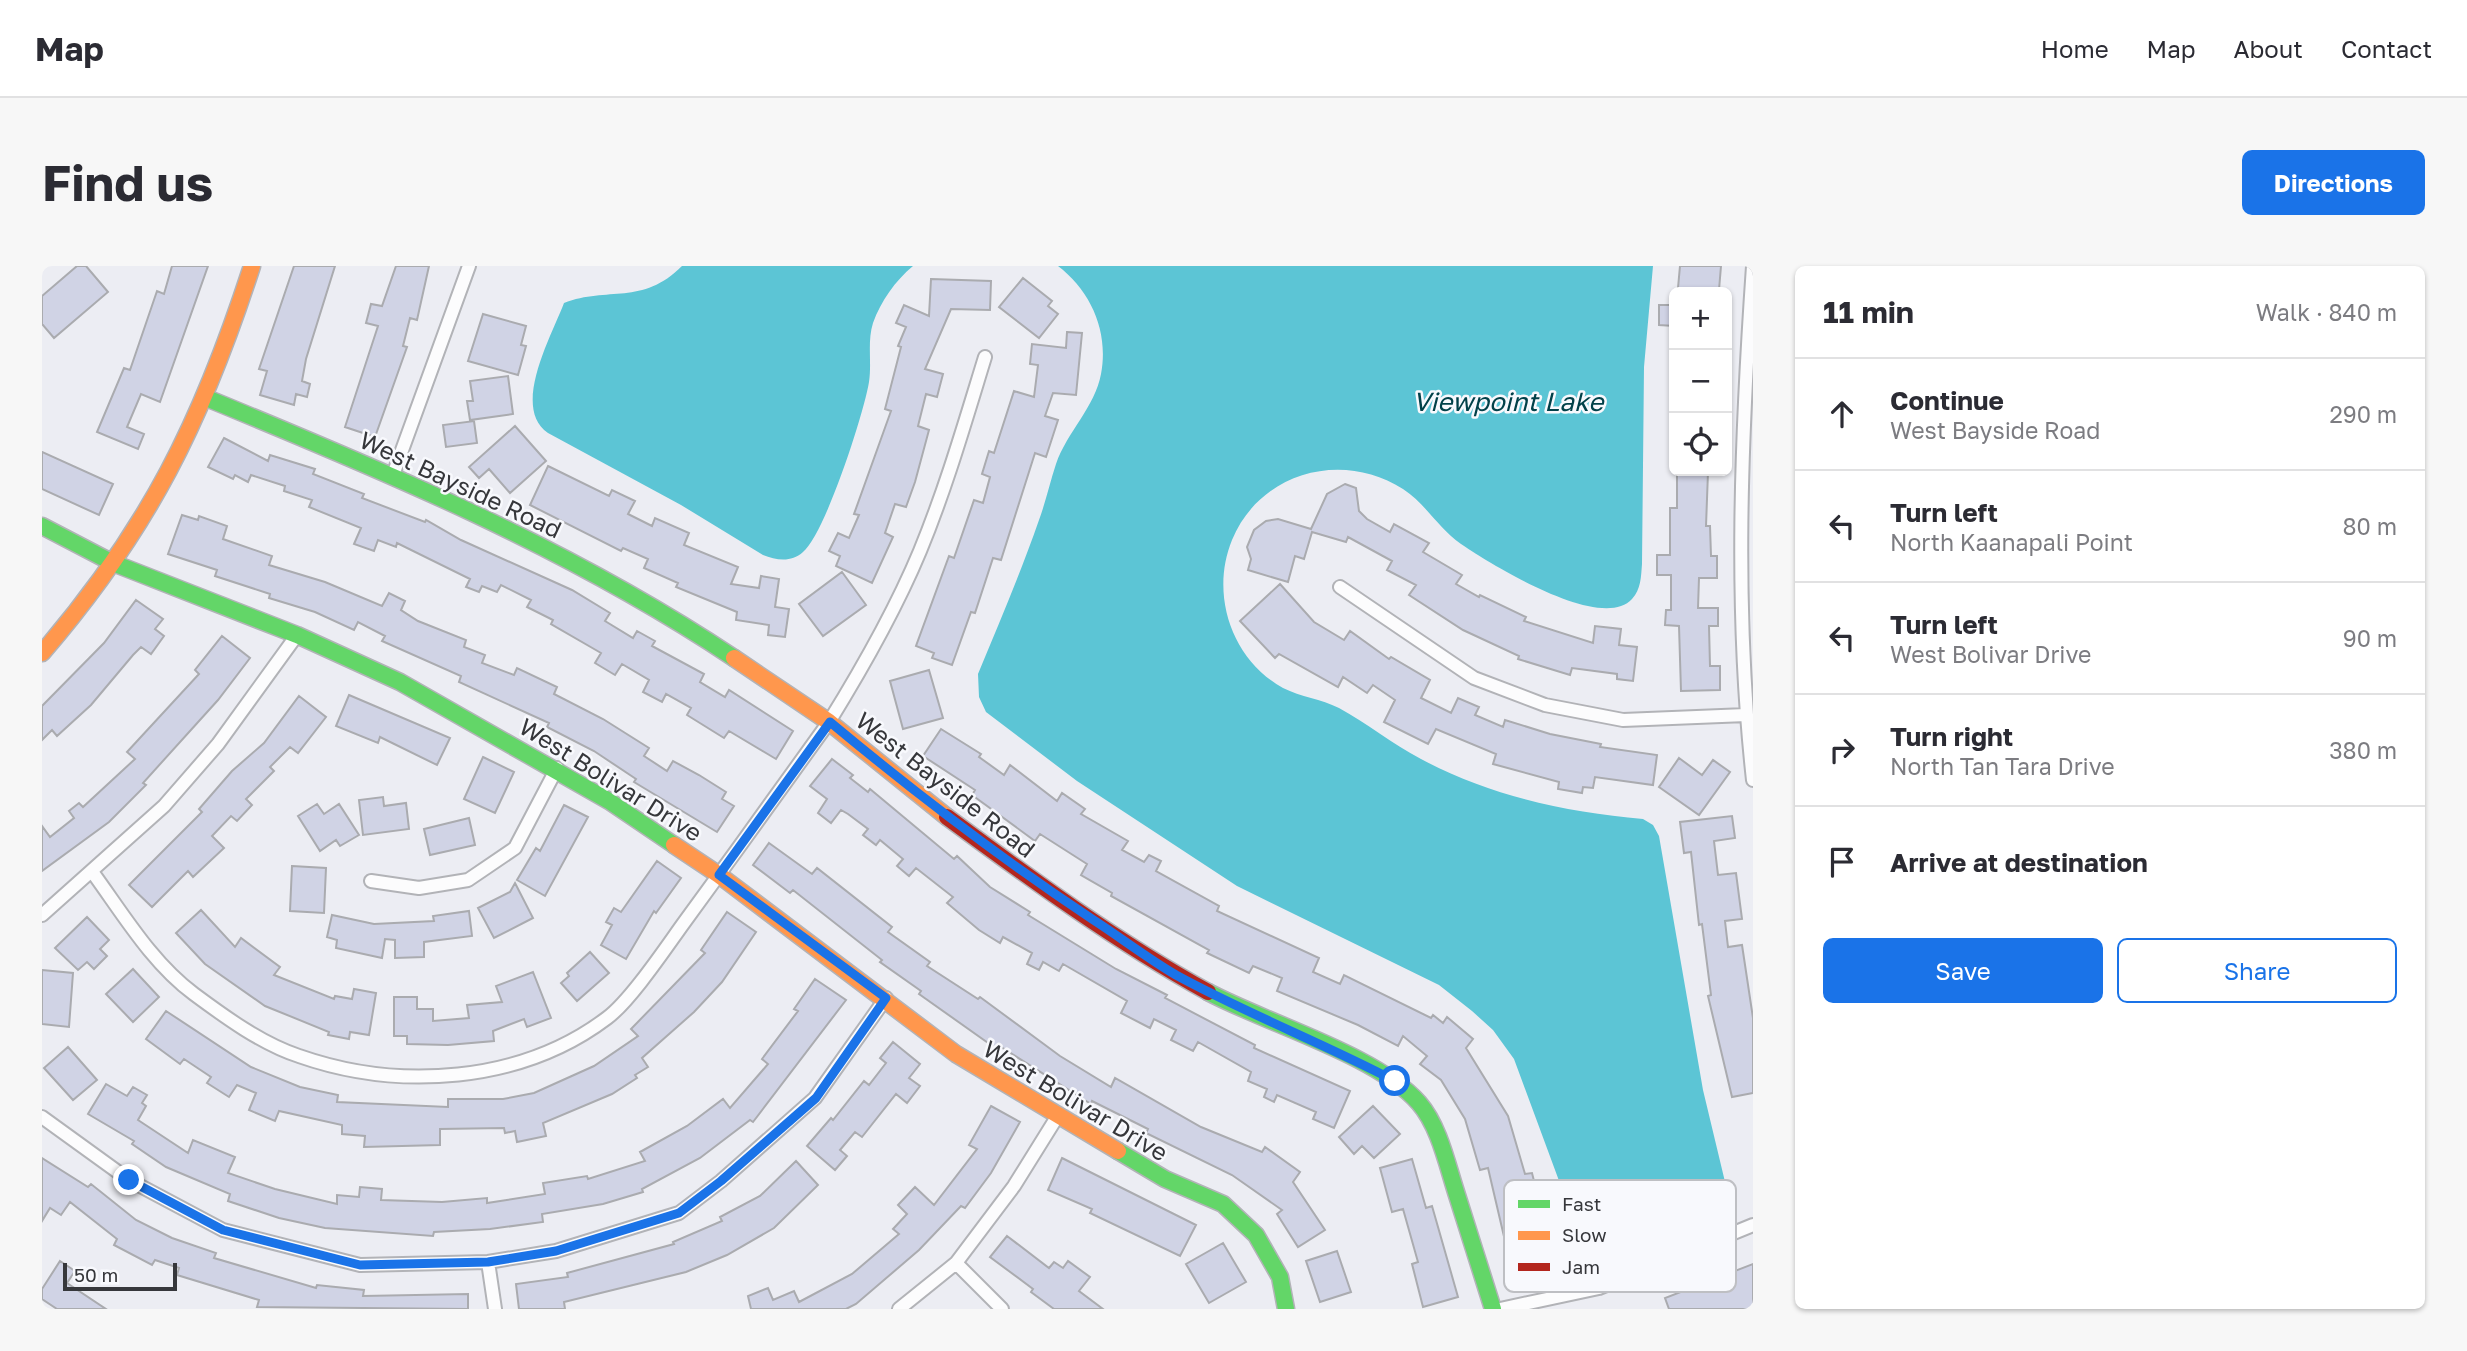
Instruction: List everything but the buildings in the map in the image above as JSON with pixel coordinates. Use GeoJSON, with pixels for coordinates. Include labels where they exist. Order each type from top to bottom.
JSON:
{"type":"FeatureCollection","features":[{"type":"Feature","properties":{"kind":"street"},"geometry":{"type":"LineString","coordinates":[[42,653],[82,607],[156,498],[205,397],[252,266]]}},
{"type":"Feature","properties":{"kind":"street"},"geometry":{"type":"LineString","coordinates":[[393,475],[468,266]]}},
{"type":"Feature","properties":{"kind":"street"},"geometry":{"type":"LineString","coordinates":[[1752,266],[1742,413],[1740,516],[1746,715],[1753,780]]}},
{"type":"Feature","properties":{"kind":"street"},"geometry":{"type":"LineString","coordinates":[[93,873],[150,951],[192,993],[250,1032],[297,1056],[352,1069],[422,1078],[499,1070],[566,1043],[609,1017],[656,961],[830,722],[884,628],[920,550],[985,357]]}},
{"type":"Feature","properties":{"kind":"street","name":"West Bayside Road"},"geometry":{"type":"LineString","coordinates":[[205,397],[393,475],[597,573],[704,638],[830,722],[916,794],[1020,871],[1174,973],[1244,1011],[1326,1045],[1395,1081],[1420,1105],[1442,1148],[1493,1309]]}},
{"type":"Feature","properties":{"kind":"street","name":"West Bolivar Drive"},"geometry":{"type":"LineString","coordinates":[[42,526],[113,563],[297,635],[400,682],[557,768],[719,875],[886,998],[956,1054],[1057,1117],[1165,1179],[1223,1204],[1256,1235],[1280,1277],[1286,1309]]}},
{"type":"Feature","properties":{"kind":"street"},"geometry":{"type":"LineString","coordinates":[[1340,587],[1475,678],[1545,705],[1623,720],[1746,715]]}},
{"type":"Feature","properties":{"kind":"street"},"geometry":{"type":"LineString","coordinates":[[42,915],[93,873],[164,806],[219,744],[297,635]]}},
{"type":"Feature","properties":{"kind":"street"},"geometry":{"type":"LineString","coordinates":[[371,881],[419,888],[468,880],[515,848],[557,768]]}},
{"type":"Feature","properties":{"kind":"street"},"geometry":{"type":"LineString","coordinates":[[42,1117],[129,1180],[223,1230],[360,1265],[488,1262],[556,1251],[679,1213],[721,1181],[816,1098],[886,998]]}},
{"type":"Feature","properties":{"kind":"street"},"geometry":{"type":"LineString","coordinates":[[899,1309],[956,1263],[1014,1186],[1057,1117]]}},
{"type":"Feature","properties":{"kind":"street"},"geometry":{"type":"LineString","coordinates":[[1736,1232],[1753,1225]]}},
{"type":"Feature","properties":{"kind":"street"},"geometry":{"type":"LineString","coordinates":[[488,1262],[495,1309]]}},
{"type":"Feature","properties":{"kind":"street"},"geometry":{"type":"LineString","coordinates":[[956,1263],[1002,1309]]}},
{"type":"Feature","properties":{"kind":"street"},"geometry":{"type":"LineString","coordinates":[[1500,1309],[1580,1292]]}},
{"type":"Feature","properties":{"kind":"water"},"geometry":{"type":"Polygon","coordinates":[[[682,266],[913,266],[884,299],[876,315],[870,337],[869,382],[852,445],[822,522],[812,541],[794,558],[778,559],[763,555],[681,505],[548,433],[538,422],[533,407],[537,371],[564,303],[580,298],[639,291],[667,278],[682,266]]]}},
{"type":"Feature","properties":{"kind":"water","name":"Viewpoint Lake"},"geometry":{"type":"Polygon","coordinates":[[[1058,266],[1653,266],[1644,367],[1642,564],[1639,587],[1632,599],[1617,607],[1596,607],[1572,602],[1545,591],[1519,579],[1461,544],[1403,489],[1379,477],[1354,471],[1329,470],[1305,474],[1282,484],[1262,498],[1245,517],[1232,540],[1223,582],[1225,603],[1238,643],[1265,676],[1283,688],[1339,708],[1410,753],[1474,783],[1557,807],[1643,819],[1653,825],[1659,836],[1703,1090],[1725,1180],[1559,1180],[1514,1059],[1493,1030],[1472,1011],[1439,985],[1237,886],[1077,781],[986,712],[979,697],[978,674],[1032,539],[1056,464],[1093,397],[1101,374],[1103,358],[1100,328],[1088,300],[1070,276],[1058,266]]]}},
{"type":"Feature","properties":{"kind":"traffic: fast"},"geometry":{"type":"LineString","coordinates":[[204,397],[476,514],[607,581],[734,658]]}},
{"type":"Feature","properties":{"kind":"traffic: fast"},"geometry":{"type":"LineString","coordinates":[[42,526],[113,563],[297,635],[400,682],[609,801],[674,845]]}},
{"type":"Feature","properties":{"kind":"traffic: fast"},"geometry":{"type":"LineString","coordinates":[[1208,992],[1350,1055],[1377,1070],[1419,1103],[1442,1146],[1493,1309]]}},
{"type":"Feature","properties":{"kind":"traffic: fast"},"geometry":{"type":"LineString","coordinates":[[1118,1151],[1165,1179],[1223,1204],[1256,1235],[1280,1277],[1286,1309]]}},
{"type":"Feature","properties":{"kind":"traffic: slow"},"geometry":{"type":"LineString","coordinates":[[42,653],[113,562],[168,471],[213,374],[252,266]]}},
{"type":"Feature","properties":{"kind":"traffic: slow"},"geometry":{"type":"LineString","coordinates":[[734,658],[829,722],[947,817]]}},
{"type":"Feature","properties":{"kind":"traffic: slow"},"geometry":{"type":"LineString","coordinates":[[674,845],[719,875],[956,1054],[1118,1151]]}},
{"type":"Feature","properties":{"kind":"traffic: jam"},"geometry":{"type":"LineString","coordinates":[[947,817],[1108,931],[1208,992]]}},
{"type":"Feature","properties":{"kind":"route"},"geometry":{"type":"LineString","coordinates":[[129,1180],[223,1230],[288,1249],[360,1265],[426,1266],[488,1262],[556,1251],[679,1213],[721,1181],[816,1098],[886,998],[719,875],[830,722],[916,794],[1020,871],[1174,973],[1244,1011],[1326,1045],[1395,1081]]}}]}
